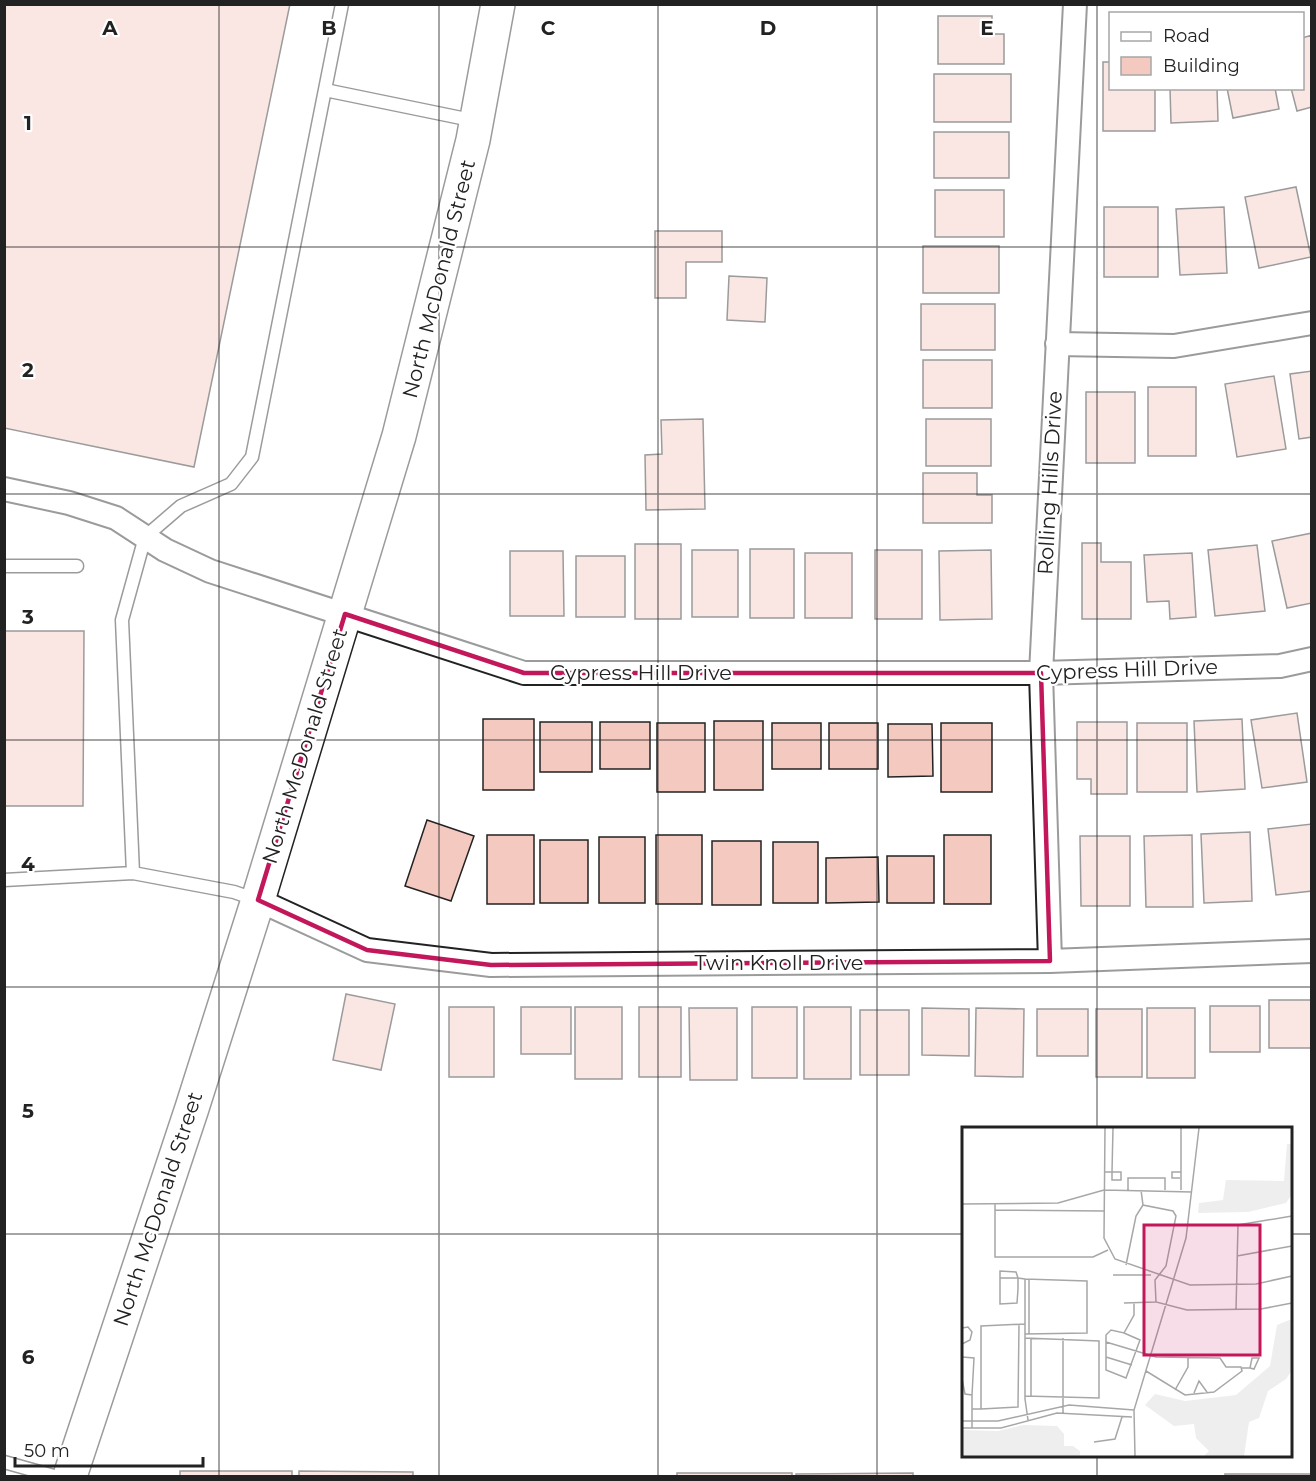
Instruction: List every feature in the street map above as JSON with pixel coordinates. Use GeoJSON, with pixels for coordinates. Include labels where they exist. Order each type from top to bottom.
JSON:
{"type":"FeatureCollection","features":[{"type":"Feature","properties":{"kind":"main road","name":"North McDonald Street"},"geometry":{"type":"LineString","coordinates":[[70,1476],[258,900],[399,436],[477,121],[498,4]]}},
{"type":"Feature","properties":{"kind":"street","name":"Rolling Hills Drive"},"geometry":{"type":"LineString","coordinates":[[1050,961],[1041,673],[1075,4]]}},
{"type":"Feature","properties":{"kind":"street"},"geometry":{"type":"LineString","coordinates":[[1057,344],[1174,346],[1311,323]]}},
{"type":"Feature","properties":{"kind":"street","name":"Cypress Hill Drive"},"geometry":{"type":"LineString","coordinates":[[4,489],[97,511],[116,518],[165,550],[210,571],[524,673],[1041,673],[1280,666],[1311,658]]}},
{"type":"Feature","properties":{"kind":"street","name":"Twin Knoll Drive"},"geometry":{"type":"LineString","coordinates":[[258,900],[367,950],[491,965],[1050,961],[1311,951]]}},
{"type":"Feature","properties":{"kind":"lane"},"geometry":{"type":"LineString","coordinates":[[133,873],[122,620],[145,537],[181,506],[231,484],[252,457],[342,4]]}},
{"type":"Feature","properties":{"kind":"lane"},"geometry":{"type":"LineString","coordinates":[[325,90],[477,121]]}},
{"type":"Feature","properties":{"kind":"lane"},"geometry":{"type":"LineString","coordinates":[[4,566],[77,566]]}},
{"type":"Feature","properties":{"kind":"lane"},"geometry":{"type":"LineString","coordinates":[[4,880],[133,873],[234,892],[258,900]]}},
{"type":"Feature","properties":{"kind":"lane"},"geometry":{"type":"LineString","coordinates":[[4,1462],[54,1476]]}},
{"type":"Feature","properties":{"kind":"highlighted area"},"geometry":{"type":"Polygon","coordinates":[[[345,614],[524,673],[1041,673],[1050,961],[491,965],[367,950],[258,900],[345,614]]]}},
{"type":"Feature","properties":{"kind":"building"},"geometry":{"type":"Polygon","coordinates":[[[4,4],[290,4],[194,467],[4,428],[4,4]]]}},
{"type":"Feature","properties":{"kind":"building"},"geometry":{"type":"Polygon","coordinates":[[[938,16],[992,16],[992,34],[1004,34],[1004,64],[938,64],[938,16]]]}},
{"type":"Feature","properties":{"kind":"building"},"geometry":{"type":"Polygon","coordinates":[[[1312,35],[1312,107],[1297,111],[1292,90],[1304,90],[1304,37],[1312,35]]]}},
{"type":"Feature","properties":{"kind":"building"},"geometry":{"type":"Polygon","coordinates":[[[1103,62],[1109,62],[1109,90],[1155,90],[1155,131],[1103,131],[1103,62]]]}},
{"type":"Feature","properties":{"kind":"building"},"geometry":{"type":"Polygon","coordinates":[[[934,74],[1011,74],[1011,122],[934,122],[934,74]]]}},
{"type":"Feature","properties":{"kind":"building"},"geometry":{"type":"Polygon","coordinates":[[[1170,90],[1217,90],[1218,121],[1171,123],[1170,90]]]}},
{"type":"Feature","properties":{"kind":"building"},"geometry":{"type":"Polygon","coordinates":[[[1227,90],[1275,90],[1279,109],[1233,118],[1227,90]]]}},
{"type":"Feature","properties":{"kind":"building"},"geometry":{"type":"Polygon","coordinates":[[[934,132],[1009,132],[1009,178],[934,178],[934,132]]]}},
{"type":"Feature","properties":{"kind":"building"},"geometry":{"type":"Polygon","coordinates":[[[1296,187],[1311,257],[1259,268],[1245,197],[1296,187]]]}},
{"type":"Feature","properties":{"kind":"building"},"geometry":{"type":"Polygon","coordinates":[[[935,190],[1004,190],[1004,237],[935,237],[935,190]]]}},
{"type":"Feature","properties":{"kind":"building"},"geometry":{"type":"Polygon","coordinates":[[[1104,207],[1158,207],[1158,277],[1104,277],[1104,207]]]}},
{"type":"Feature","properties":{"kind":"building"},"geometry":{"type":"Polygon","coordinates":[[[1224,207],[1227,273],[1180,275],[1176,209],[1224,207]]]}},
{"type":"Feature","properties":{"kind":"building"},"geometry":{"type":"Polygon","coordinates":[[[655,231],[722,231],[722,262],[686,262],[686,298],[655,298],[655,231]]]}},
{"type":"Feature","properties":{"kind":"building"},"geometry":{"type":"Polygon","coordinates":[[[923,246],[999,246],[999,293],[923,293],[923,246]]]}},
{"type":"Feature","properties":{"kind":"building"},"geometry":{"type":"Polygon","coordinates":[[[729,276],[767,278],[765,322],[727,320],[729,276]]]}},
{"type":"Feature","properties":{"kind":"building"},"geometry":{"type":"Polygon","coordinates":[[[921,304],[995,304],[995,350],[921,350],[921,304]]]}},
{"type":"Feature","properties":{"kind":"building"},"geometry":{"type":"Polygon","coordinates":[[[923,360],[992,360],[992,408],[923,408],[923,360]]]}},
{"type":"Feature","properties":{"kind":"building"},"geometry":{"type":"Polygon","coordinates":[[[1312,371],[1312,437],[1299,439],[1290,374],[1312,371]]]}},
{"type":"Feature","properties":{"kind":"building"},"geometry":{"type":"Polygon","coordinates":[[[1274,376],[1286,449],[1237,457],[1225,384],[1274,376]]]}},
{"type":"Feature","properties":{"kind":"building"},"geometry":{"type":"Polygon","coordinates":[[[1148,387],[1196,387],[1196,456],[1148,456],[1148,387]]]}},
{"type":"Feature","properties":{"kind":"building"},"geometry":{"type":"Polygon","coordinates":[[[1086,392],[1135,392],[1135,463],[1086,463],[1086,392]]]}},
{"type":"Feature","properties":{"kind":"building"},"geometry":{"type":"Polygon","coordinates":[[[703,419],[705,509],[646,510],[645,455],[662,454],[661,420],[703,419]]]}},
{"type":"Feature","properties":{"kind":"building"},"geometry":{"type":"Polygon","coordinates":[[[926,419],[991,419],[991,466],[926,466],[926,419]]]}},
{"type":"Feature","properties":{"kind":"building"},"geometry":{"type":"Polygon","coordinates":[[[923,473],[977,473],[977,495],[992,495],[992,523],[923,523],[923,473]]]}},
{"type":"Feature","properties":{"kind":"building"},"geometry":{"type":"Polygon","coordinates":[[[1312,533],[1312,603],[1287,608],[1272,541],[1312,533]]]}},
{"type":"Feature","properties":{"kind":"building"},"geometry":{"type":"Polygon","coordinates":[[[1082,543],[1101,543],[1101,562],[1131,562],[1131,619],[1082,619],[1082,543]]]}},
{"type":"Feature","properties":{"kind":"building"},"geometry":{"type":"Polygon","coordinates":[[[635,544],[681,544],[681,619],[635,619],[635,544]]]}},
{"type":"Feature","properties":{"kind":"building"},"geometry":{"type":"Polygon","coordinates":[[[1257,545],[1265,611],[1215,616],[1208,550],[1257,545]]]}},
{"type":"Feature","properties":{"kind":"building"},"geometry":{"type":"Polygon","coordinates":[[[750,549],[794,549],[794,618],[750,618],[750,549]]]}},
{"type":"Feature","properties":{"kind":"building"},"geometry":{"type":"Polygon","coordinates":[[[692,550],[738,550],[738,617],[692,617],[692,550]]]}},
{"type":"Feature","properties":{"kind":"building"},"geometry":{"type":"Polygon","coordinates":[[[875,550],[922,550],[922,619],[875,619],[875,550]]]}},
{"type":"Feature","properties":{"kind":"building"},"geometry":{"type":"Polygon","coordinates":[[[991,550],[992,619],[940,620],[939,551],[991,550]]]}},
{"type":"Feature","properties":{"kind":"building"},"geometry":{"type":"Polygon","coordinates":[[[510,551],[563,551],[564,616],[510,616],[510,551]]]}},
{"type":"Feature","properties":{"kind":"building"},"geometry":{"type":"Polygon","coordinates":[[[805,553],[852,553],[852,618],[805,618],[805,553]]]}},
{"type":"Feature","properties":{"kind":"building"},"geometry":{"type":"Polygon","coordinates":[[[1192,553],[1196,617],[1170,619],[1169,601],[1147,602],[1144,555],[1192,553]]]}},
{"type":"Feature","properties":{"kind":"building"},"geometry":{"type":"Polygon","coordinates":[[[576,556],[625,556],[625,617],[576,617],[576,556]]]}},
{"type":"Feature","properties":{"kind":"building"},"geometry":{"type":"Polygon","coordinates":[[[4,631],[84,631],[83,806],[4,806],[4,631]]]}},
{"type":"Feature","properties":{"kind":"building"},"geometry":{"type":"Polygon","coordinates":[[[1297,713],[1307,782],[1262,788],[1251,720],[1297,713]]]}},
{"type":"Feature","properties":{"kind":"building"},"geometry":{"type":"Polygon","coordinates":[[[483,719],[534,719],[534,790],[483,790],[483,719]]]}},
{"type":"Feature","properties":{"kind":"building"},"geometry":{"type":"Polygon","coordinates":[[[1242,719],[1245,789],[1197,792],[1194,721],[1242,719]]]}},
{"type":"Feature","properties":{"kind":"building"},"geometry":{"type":"Polygon","coordinates":[[[714,721],[763,721],[763,790],[714,790],[714,721]]]}},
{"type":"Feature","properties":{"kind":"building"},"geometry":{"type":"Polygon","coordinates":[[[540,722],[592,722],[592,772],[540,772],[540,722]]]}},
{"type":"Feature","properties":{"kind":"building"},"geometry":{"type":"Polygon","coordinates":[[[600,722],[650,722],[650,769],[600,769],[600,722]]]}},
{"type":"Feature","properties":{"kind":"building"},"geometry":{"type":"Polygon","coordinates":[[[1077,722],[1127,722],[1127,794],[1091,794],[1091,779],[1077,779],[1077,722]]]}},
{"type":"Feature","properties":{"kind":"building"},"geometry":{"type":"Polygon","coordinates":[[[657,723],[705,723],[705,792],[657,792],[657,723]]]}},
{"type":"Feature","properties":{"kind":"building"},"geometry":{"type":"Polygon","coordinates":[[[772,723],[821,723],[821,769],[772,769],[772,723]]]}},
{"type":"Feature","properties":{"kind":"building"},"geometry":{"type":"Polygon","coordinates":[[[829,723],[878,723],[878,769],[829,769],[829,723]]]}},
{"type":"Feature","properties":{"kind":"building"},"geometry":{"type":"Polygon","coordinates":[[[941,723],[992,723],[992,792],[941,792],[941,723]]]}},
{"type":"Feature","properties":{"kind":"building"},"geometry":{"type":"Polygon","coordinates":[[[1137,723],[1187,723],[1187,792],[1137,792],[1137,723]]]}},
{"type":"Feature","properties":{"kind":"building"},"geometry":{"type":"Polygon","coordinates":[[[888,724],[932,724],[933,776],[888,777],[888,724]]]}},
{"type":"Feature","properties":{"kind":"building"},"geometry":{"type":"Polygon","coordinates":[[[427,820],[474,836],[451,901],[405,886],[427,820]]]}},
{"type":"Feature","properties":{"kind":"building"},"geometry":{"type":"Polygon","coordinates":[[[1312,824],[1312,891],[1276,895],[1268,829],[1312,824]]]}},
{"type":"Feature","properties":{"kind":"building"},"geometry":{"type":"Polygon","coordinates":[[[1250,832],[1252,901],[1204,903],[1201,834],[1250,832]]]}},
{"type":"Feature","properties":{"kind":"building"},"geometry":{"type":"Polygon","coordinates":[[[487,835],[534,835],[534,904],[487,904],[487,835]]]}},
{"type":"Feature","properties":{"kind":"building"},"geometry":{"type":"Polygon","coordinates":[[[656,835],[702,835],[702,904],[656,904],[656,835]]]}},
{"type":"Feature","properties":{"kind":"building"},"geometry":{"type":"Polygon","coordinates":[[[944,835],[991,835],[991,904],[944,904],[944,835]]]}},
{"type":"Feature","properties":{"kind":"building"},"geometry":{"type":"Polygon","coordinates":[[[1192,835],[1193,907],[1146,907],[1144,836],[1192,835]]]}},
{"type":"Feature","properties":{"kind":"building"},"geometry":{"type":"Polygon","coordinates":[[[1080,836],[1130,836],[1130,906],[1081,906],[1080,836]]]}},
{"type":"Feature","properties":{"kind":"building"},"geometry":{"type":"Polygon","coordinates":[[[599,837],[645,837],[645,903],[599,903],[599,837]]]}},
{"type":"Feature","properties":{"kind":"building"},"geometry":{"type":"Polygon","coordinates":[[[540,840],[588,840],[588,903],[540,903],[540,840]]]}},
{"type":"Feature","properties":{"kind":"building"},"geometry":{"type":"Polygon","coordinates":[[[712,841],[761,841],[761,905],[712,905],[712,841]]]}},
{"type":"Feature","properties":{"kind":"building"},"geometry":{"type":"Polygon","coordinates":[[[773,842],[818,842],[818,903],[773,903],[773,842]]]}},
{"type":"Feature","properties":{"kind":"building"},"geometry":{"type":"Polygon","coordinates":[[[887,856],[934,856],[934,903],[887,903],[887,856]]]}},
{"type":"Feature","properties":{"kind":"building"},"geometry":{"type":"Polygon","coordinates":[[[878,857],[879,902],[826,903],[826,858],[878,857]]]}},
{"type":"Feature","properties":{"kind":"building"},"geometry":{"type":"Polygon","coordinates":[[[346,994],[395,1004],[381,1070],[333,1060],[346,994]]]}},
{"type":"Feature","properties":{"kind":"building"},"geometry":{"type":"Polygon","coordinates":[[[1269,1000],[1312,1000],[1312,1048],[1269,1048],[1269,1000]]]}},
{"type":"Feature","properties":{"kind":"building"},"geometry":{"type":"Polygon","coordinates":[[[1210,1006],[1260,1006],[1260,1052],[1210,1052],[1210,1006]]]}},
{"type":"Feature","properties":{"kind":"building"},"geometry":{"type":"Polygon","coordinates":[[[449,1007],[494,1007],[494,1077],[449,1077],[449,1007]]]}},
{"type":"Feature","properties":{"kind":"building"},"geometry":{"type":"Polygon","coordinates":[[[521,1007],[571,1007],[571,1054],[521,1054],[521,1007]]]}},
{"type":"Feature","properties":{"kind":"building"},"geometry":{"type":"Polygon","coordinates":[[[575,1007],[622,1007],[622,1079],[575,1079],[575,1007]]]}},
{"type":"Feature","properties":{"kind":"building"},"geometry":{"type":"Polygon","coordinates":[[[639,1007],[681,1007],[681,1077],[639,1077],[639,1007]]]}},
{"type":"Feature","properties":{"kind":"building"},"geometry":{"type":"Polygon","coordinates":[[[752,1007],[797,1007],[797,1078],[752,1078],[752,1007]]]}},
{"type":"Feature","properties":{"kind":"building"},"geometry":{"type":"Polygon","coordinates":[[[804,1007],[851,1007],[851,1079],[804,1079],[804,1007]]]}},
{"type":"Feature","properties":{"kind":"building"},"geometry":{"type":"Polygon","coordinates":[[[689,1008],[737,1008],[737,1080],[690,1080],[689,1008]]]}},
{"type":"Feature","properties":{"kind":"building"},"geometry":{"type":"Polygon","coordinates":[[[922,1008],[969,1009],[969,1056],[922,1055],[922,1008]]]}},
{"type":"Feature","properties":{"kind":"building"},"geometry":{"type":"Polygon","coordinates":[[[976,1008],[1024,1009],[1023,1077],[975,1076],[976,1008]]]}},
{"type":"Feature","properties":{"kind":"building"},"geometry":{"type":"Polygon","coordinates":[[[1147,1008],[1195,1008],[1195,1078],[1147,1078],[1147,1008]]]}},
{"type":"Feature","properties":{"kind":"building"},"geometry":{"type":"Polygon","coordinates":[[[1037,1009],[1088,1009],[1088,1056],[1037,1056],[1037,1009]]]}},
{"type":"Feature","properties":{"kind":"building"},"geometry":{"type":"Polygon","coordinates":[[[1096,1009],[1142,1009],[1142,1077],[1096,1077],[1096,1009]]]}},
{"type":"Feature","properties":{"kind":"building"},"geometry":{"type":"Polygon","coordinates":[[[860,1010],[909,1010],[909,1075],[860,1075],[860,1010]]]}},
{"type":"Feature","properties":{"kind":"building"},"geometry":{"type":"Polygon","coordinates":[[[180,1471],[292,1471],[292,1476],[180,1476],[180,1471]]]}},
{"type":"Feature","properties":{"kind":"building"},"geometry":{"type":"Polygon","coordinates":[[[299,1471],[413,1472],[413,1476],[299,1476],[299,1471]]]}},
{"type":"Feature","properties":{"kind":"building"},"geometry":{"type":"Polygon","coordinates":[[[677,1473],[792,1473],[792,1476],[677,1476],[677,1473]]]}},
{"type":"Feature","properties":{"kind":"building"},"geometry":{"type":"Polygon","coordinates":[[[913,1473],[913,1476],[796,1476],[796,1474],[913,1473]]]}},
{"type":"Feature","properties":{"kind":"building"},"geometry":{"type":"Polygon","coordinates":[[[1225,1474],[1312,1474],[1312,1476],[1225,1476],[1225,1474]]]}}]}
